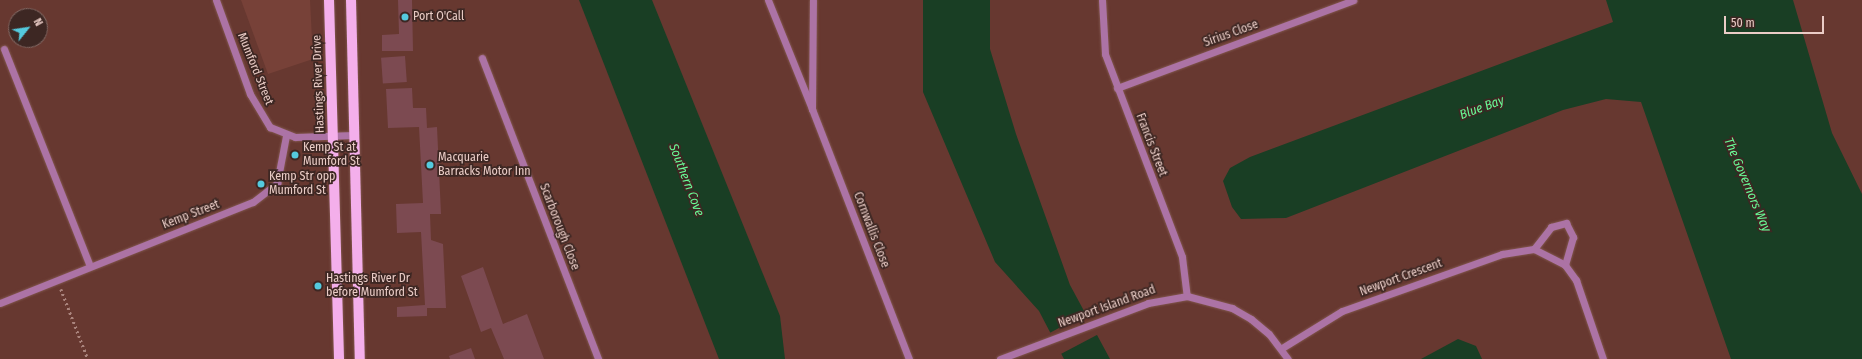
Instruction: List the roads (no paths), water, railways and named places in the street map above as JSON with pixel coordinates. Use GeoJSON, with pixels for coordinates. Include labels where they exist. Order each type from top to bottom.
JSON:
{"type":"FeatureCollection","features":[{"type":"Feature","properties":{"kind":"main road","name":"Hastings River Drive"},"geometry":{"type":"LineString","coordinates":[[329,0],[339,359]]}},
{"type":"Feature","properties":{"kind":"main road"},"geometry":{"type":"LineString","coordinates":[[351,0],[360,359]]}},
{"type":"Feature","properties":{"kind":"street","name":"Mumford Street"},"geometry":{"type":"LineString","coordinates":[[216,0],[250,94],[270,127],[286,136]]}},
{"type":"Feature","properties":{"kind":"street","name":"Cornwallis Close"},"geometry":{"type":"LineString","coordinates":[[768,0],[909,359]]}},
{"type":"Feature","properties":{"kind":"street","name":"Cornwallis Close"},"geometry":{"type":"LineString","coordinates":[[812,109],[813,0]]}},
{"type":"Feature","properties":{"kind":"street","name":"Francis Street"},"geometry":{"type":"LineString","coordinates":[[1102,0],[1102,42],[1117,88],[1182,257],[1187,296]]}},
{"type":"Feature","properties":{"kind":"street","name":"Sirius Close"},"geometry":{"type":"LineString","coordinates":[[1117,88],[1353,0]]}},
{"type":"Feature","properties":{"kind":"street"},"geometry":{"type":"LineString","coordinates":[[4,49],[90,266]]}},
{"type":"Feature","properties":{"kind":"street","name":"Scarborough Close"},"geometry":{"type":"LineString","coordinates":[[482,58],[598,359]]}},
{"type":"Feature","properties":{"kind":"street"},"geometry":{"type":"LineString","coordinates":[[286,136],[354,135]]}},
{"type":"Feature","properties":{"kind":"street","name":"Kemp Street"},"geometry":{"type":"LineString","coordinates":[[0,303],[90,266],[250,204],[270,191],[277,183],[286,136]]}},
{"type":"Feature","properties":{"kind":"street"},"geometry":{"type":"LineString","coordinates":[[1565,265],[1573,237],[1566,223],[1551,227],[1534,250],[1565,265],[1576,280],[1603,359]]}},
{"type":"Feature","properties":{"kind":"street","name":"Newport Crescent"},"geometry":{"type":"LineString","coordinates":[[1282,348],[1342,311],[1502,254],[1534,250]]}},
{"type":"Feature","properties":{"kind":"street","name":"Newport Island Road"},"geometry":{"type":"LineString","coordinates":[[1000,359],[1098,321],[1169,297],[1187,296],[1232,308],[1251,319],[1282,348],[1288,359]]}},
{"type":"Feature","properties":{"kind":"water","name":"Southern Cove"},"geometry":{"type":"Polygon","coordinates":[[[579,0],[652,0],[780,316],[785,359],[719,359],[579,0]]]}},
{"type":"Feature","properties":{"kind":"water"},"geometry":{"type":"Polygon","coordinates":[[[923,0],[990,0],[990,49],[1016,134],[1070,285],[1110,359],[1064,359],[1039,311],[995,262],[923,92],[923,0]]]}},
{"type":"Feature","properties":{"kind":"water"},"geometry":{"type":"Polygon","coordinates":[[[1606,0],[1793,0],[1832,133],[1862,194],[1862,359],[1731,359],[1641,102],[1606,99],[1563,110],[1286,218],[1241,219],[1232,207],[1223,181],[1230,168],[1250,157],[1613,22],[1606,0]]]}},
{"type":"Feature","properties":{"kind":"water"},"geometry":{"type":"Polygon","coordinates":[[[1458,339],[1476,346],[1482,359],[1421,359],[1458,339]]]}},
{"type":"Feature","properties":{"kind":"place","name":"Port O'Call"},"geometry":{"type":"Point","coordinates":[405,17]}},
{"type":"Feature","properties":{"kind":"place","name":"Kemp St at Mumford St"},"geometry":{"type":"Point","coordinates":[295,155]}},
{"type":"Feature","properties":{"kind":"place","name":"Macquarie Barracks Motor Inn"},"geometry":{"type":"Point","coordinates":[430,165]}},
{"type":"Feature","properties":{"kind":"place","name":"Kemp Str opp Mumford St"},"geometry":{"type":"Point","coordinates":[261,184]}},
{"type":"Feature","properties":{"kind":"place","name":"Hastings River Dr before Mumford St"},"geometry":{"type":"Point","coordinates":[318,286]}},
{"type":"Feature","properties":{"kind":"water label","name":"Blue Bay"},"geometry":{"type":"Point","coordinates":[1482,108]}},
{"type":"Feature","properties":{"kind":"water label","name":"The Governors Way"},"geometry":{"type":"Point","coordinates":[1747,185]}}]}
